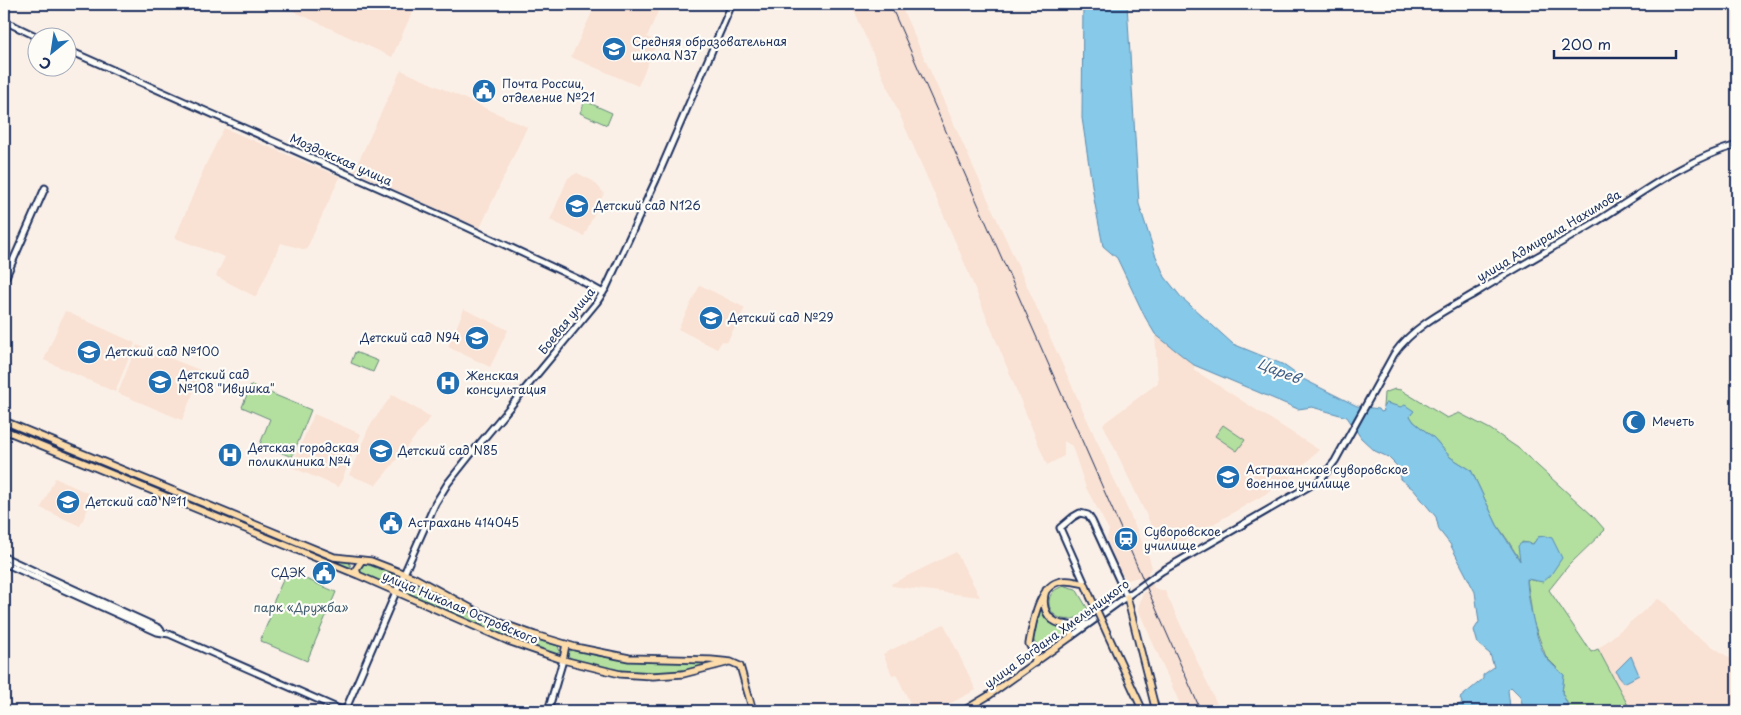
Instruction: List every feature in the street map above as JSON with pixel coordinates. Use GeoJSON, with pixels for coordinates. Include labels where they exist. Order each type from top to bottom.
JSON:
{"type":"FeatureCollection","features":[{"type":"Feature","properties":{"kind":"main road","name":"Боевая улица"},"geometry":{"type":"LineString","coordinates":[[344,711],[435,504],[448,483],[603,293],[652,189],[732,4]]}},
{"type":"Feature","properties":{"kind":"main road"},"geometry":{"type":"LineString","coordinates":[[4,21],[28,32]]}},
{"type":"Feature","properties":{"kind":"main road","name":"Моздокская улица"},"geometry":{"type":"LineString","coordinates":[[78,54],[466,226],[580,280],[603,293]]}},
{"type":"Feature","properties":{"kind":"main road","name":"улица Адмирала Нахимова"},"geometry":{"type":"LineString","coordinates":[[1335,461],[1394,354],[1406,338],[1446,310],[1593,224],[1655,183],[1695,161],[1737,145]]}},
{"type":"Feature","properties":{"kind":"main road"},"geometry":{"type":"LineString","coordinates":[[4,281],[45,188]]}},
{"type":"Feature","properties":{"kind":"main road","name":"улица Николая Островского"},"geometry":{"type":"LineString","coordinates":[[4,421],[334,557],[371,561],[404,573],[474,610],[534,635],[597,652],[629,658],[731,662]]}},
{"type":"Feature","properties":{"kind":"main road","name":"улица Николая Островского"},"geometry":{"type":"LineString","coordinates":[[4,430],[349,572],[508,641],[563,660],[620,674],[653,676],[683,674],[731,662]]}},
{"type":"Feature","properties":{"kind":"main road","name":"улица Богдана Хмельницкого"},"geometry":{"type":"LineString","coordinates":[[962,711],[988,696],[1036,663],[1162,572],[1320,480],[1335,461]]}},
{"type":"Feature","properties":{"kind":"main road"},"geometry":{"type":"LineString","coordinates":[[212,516],[215,508]]}},
{"type":"Feature","properties":{"kind":"main road"},"geometry":{"type":"LineString","coordinates":[[1143,711],[1060,528],[1072,517],[1080,513],[1088,515],[1092,521],[1127,597],[1156,711]]}},
{"type":"Feature","properties":{"kind":"main road"},"geometry":{"type":"LineString","coordinates":[[4,557],[42,577]]}},
{"type":"Feature","properties":{"kind":"main road"},"geometry":{"type":"LineString","coordinates":[[349,572],[354,567],[351,559]]}},
{"type":"Feature","properties":{"kind":"main road"},"geometry":{"type":"LineString","coordinates":[[358,576],[356,569],[362,560]]}},
{"type":"Feature","properties":{"kind":"main road"},"geometry":{"type":"LineString","coordinates":[[4,563],[42,577],[159,628],[162,632],[344,711]]}},
{"type":"Feature","properties":{"kind":"main road"},"geometry":{"type":"LineString","coordinates":[[1036,663],[1034,653],[1029,644],[1037,610],[1046,590],[1053,584],[1064,581],[1085,584]]}},
{"type":"Feature","properties":{"kind":"main road"},"geometry":{"type":"LineString","coordinates":[[1046,590],[1044,605],[1048,615],[1055,622],[1074,626],[1090,623]]}},
{"type":"Feature","properties":{"kind":"main road"},"geometry":{"type":"LineString","coordinates":[[1064,624],[1069,628],[1072,636]]}},
{"type":"Feature","properties":{"kind":"main road"},"geometry":{"type":"LineString","coordinates":[[548,711],[566,644]]}},
{"type":"Feature","properties":{"kind":"main road"},"geometry":{"type":"LineString","coordinates":[[731,662],[740,666],[743,672],[753,711]]}},
{"type":"Feature","properties":{"kind":"shaded area"},"geometry":{"type":"Polygon","coordinates":[[[278,4],[416,4],[392,57],[278,4]]]}},
{"type":"Feature","properties":{"kind":"shaded area","name":"Средняя образовательная школа N37"},"geometry":{"type":"Polygon","coordinates":[[[596,4],[661,4],[647,37],[657,42],[638,86],[571,57],[596,4]]]}},
{"type":"Feature","properties":{"kind":"shaded area"},"geometry":{"type":"Polygon","coordinates":[[[851,4],[900,4],[1149,557],[1152,568],[1148,572],[1154,588],[1165,591],[1220,711],[1183,711],[1138,609],[1142,595],[1146,591],[1139,577],[1127,580],[1119,570],[1107,539],[1109,530],[1086,488],[1072,446],[1064,441],[1064,456],[1047,465],[962,257],[851,4]]]}},
{"type":"Feature","properties":{"kind":"shaded area"},"geometry":{"type":"Polygon","coordinates":[[[401,70],[527,127],[480,228],[354,171],[401,70]]]}},
{"type":"Feature","properties":{"kind":"shaded area"},"geometry":{"type":"Polygon","coordinates":[[[224,128],[340,177],[306,250],[281,243],[256,297],[216,276],[225,257],[175,238],[206,164],[224,128]]]}},
{"type":"Feature","properties":{"kind":"shaded area","name":"Детский сад N126"},"geometry":{"type":"Polygon","coordinates":[[[577,173],[593,181],[604,193],[584,236],[550,220],[568,178],[577,173]]]}},
{"type":"Feature","properties":{"kind":"shaded area","name":"Детский сад №29"},"geometry":{"type":"Polygon","coordinates":[[[700,285],[745,308],[727,343],[722,341],[717,349],[678,329],[700,285]]]}},
{"type":"Feature","properties":{"kind":"shaded area","name":"Детский сад N94"},"geometry":{"type":"Polygon","coordinates":[[[464,309],[508,330],[490,367],[448,347],[464,309]]]}},
{"type":"Feature","properties":{"kind":"shaded area","name":"Детский сад №100"},"geometry":{"type":"Polygon","coordinates":[[[65,311],[135,343],[115,392],[44,360],[65,311]]]}},
{"type":"Feature","properties":{"kind":"shaded area"},"geometry":{"type":"Polygon","coordinates":[[[1155,334],[1194,365],[1194,370],[1319,450],[1283,484],[1164,552],[1103,424],[1158,383],[1155,334]]]}},
{"type":"Feature","properties":{"kind":"shaded area","name":"Детский сад №108 \"Ивушка\""},"geometry":{"type":"Polygon","coordinates":[[[137,345],[202,371],[182,420],[118,393],[137,345]]]}},
{"type":"Feature","properties":{"kind":"shaded area","name":"Детский сад N85"},"geometry":{"type":"Polygon","coordinates":[[[392,395],[431,417],[376,485],[349,475],[369,427],[392,395]]]}},
{"type":"Feature","properties":{"kind":"shaded area"},"geometry":{"type":"Polygon","coordinates":[[[314,414],[361,434],[339,487],[291,467],[314,414]]]}},
{"type":"Feature","properties":{"kind":"shaded area","name":"Детский сад №11"},"geometry":{"type":"Polygon","coordinates":[[[55,478],[94,496],[80,526],[41,508],[55,478]]]}},
{"type":"Feature","properties":{"kind":"shaded area"},"geometry":{"type":"Polygon","coordinates":[[[956,552],[980,597],[892,586],[891,584],[956,552]]]}},
{"type":"Feature","properties":{"kind":"shaded area"},"geometry":{"type":"Polygon","coordinates":[[[1658,599],[1665,603],[1688,630],[1737,663],[1737,711],[1631,711],[1598,649],[1658,599]]]}},
{"type":"Feature","properties":{"kind":"shaded area"},"geometry":{"type":"Polygon","coordinates":[[[944,624],[976,690],[935,711],[914,711],[896,674],[892,675],[883,654],[944,624]]]}},
{"type":"Feature","properties":{"kind":"green space"},"geometry":{"type":"Polygon","coordinates":[[[585,101],[612,113],[607,125],[580,113],[585,101]]]}},
{"type":"Feature","properties":{"kind":"green space"},"geometry":{"type":"Polygon","coordinates":[[[355,352],[378,361],[373,372],[351,363],[355,352]]]}},
{"type":"Feature","properties":{"kind":"green space"},"geometry":{"type":"Polygon","coordinates":[[[251,385],[311,410],[292,457],[260,444],[270,419],[242,407],[251,385]]]}},
{"type":"Feature","properties":{"kind":"green space"},"geometry":{"type":"Polygon","coordinates":[[[1395,389],[1401,390],[1447,418],[1459,413],[1490,429],[1518,448],[1592,515],[1605,530],[1569,565],[1549,590],[1591,652],[1598,649],[1631,711],[1571,711],[1562,693],[1564,675],[1546,657],[1533,621],[1527,579],[1536,581],[1545,536],[1538,537],[1533,544],[1522,542],[1521,562],[1497,525],[1471,470],[1450,457],[1434,438],[1414,422],[1410,416],[1413,411],[1386,403],[1383,407],[1384,393],[1395,389]]]}},
{"type":"Feature","properties":{"kind":"green space"},"geometry":{"type":"Polygon","coordinates":[[[4,423],[209,508],[210,511],[208,512],[4,428],[4,423]]]}},
{"type":"Feature","properties":{"kind":"green space"},"geometry":{"type":"Polygon","coordinates":[[[1223,425],[1245,440],[1237,451],[1215,436],[1223,425]]]}},
{"type":"Feature","properties":{"kind":"green space"},"geometry":{"type":"Polygon","coordinates":[[[217,511],[333,559],[349,562],[351,567],[349,569],[216,515],[217,511]]]}},
{"type":"Feature","properties":{"kind":"green space"},"geometry":{"type":"Polygon","coordinates":[[[363,563],[393,574],[396,579],[395,584],[389,586],[360,574],[358,567],[363,563]]]}},
{"type":"Feature","properties":{"kind":"green space","name":"парк «Дружба»"},"geometry":{"type":"Polygon","coordinates":[[[287,571],[336,592],[307,661],[260,641],[274,608],[272,605],[287,571]]]}},
{"type":"Feature","properties":{"kind":"green space"},"geometry":{"type":"Polygon","coordinates":[[[409,582],[472,613],[533,639],[558,646],[560,652],[556,654],[509,639],[405,593],[403,587],[409,582]]]}},
{"type":"Feature","properties":{"kind":"green space"},"geometry":{"type":"Polygon","coordinates":[[[1065,586],[1076,589],[1089,611],[1076,618],[1066,619],[1057,617],[1049,604],[1050,596],[1055,590],[1065,586]]]}},
{"type":"Feature","properties":{"kind":"green space"},"geometry":{"type":"Polygon","coordinates":[[[1041,606],[1048,619],[1066,630],[1065,633],[1042,650],[1037,647],[1033,639],[1041,606]]]}},
{"type":"Feature","properties":{"kind":"green space"},"geometry":{"type":"Polygon","coordinates":[[[573,650],[635,661],[707,662],[709,665],[683,672],[620,672],[571,659],[568,655],[569,651],[573,650]]]}},
{"type":"Feature","properties":{"kind":"water","name":"Царев"},"geometry":{"type":"Polygon","coordinates":[[[1083,4],[1127,4],[1139,204],[1155,254],[1165,277],[1181,297],[1233,344],[1282,364],[1303,379],[1357,406],[1379,409],[1381,412],[1384,411],[1383,407],[1386,403],[1401,407],[1405,405],[1414,411],[1410,416],[1414,422],[1434,438],[1450,457],[1471,470],[1497,525],[1520,561],[1518,546],[1521,543],[1533,544],[1538,537],[1552,538],[1562,558],[1550,576],[1543,582],[1527,579],[1527,587],[1533,620],[1543,653],[1564,675],[1562,693],[1571,711],[1524,711],[1520,696],[1511,687],[1508,690],[1510,707],[1505,711],[1449,711],[1462,703],[1460,698],[1494,667],[1490,654],[1478,644],[1474,630],[1479,622],[1475,592],[1450,544],[1439,530],[1436,517],[1413,489],[1400,479],[1399,468],[1388,457],[1375,451],[1361,438],[1347,417],[1312,407],[1298,409],[1194,365],[1155,334],[1117,258],[1103,246],[1082,118],[1083,4]]]}},
{"type":"Feature","properties":{"kind":"water"},"geometry":{"type":"Polygon","coordinates":[[[1631,656],[1639,675],[1624,683],[1616,671],[1631,656]]]}},
{"type":"Feature","properties":{"kind":"railway"},"geometry":{"type":"LineString","coordinates":[[890,4],[1201,711]]}},
{"type":"Feature","properties":{"kind":"place","name":"Средняя образовательная школа N37"},"geometry":{"type":"Point","coordinates":[614,49]}},
{"type":"Feature","properties":{"kind":"place","name":"Почта России, отделение №21"},"geometry":{"type":"Point","coordinates":[484,91]}},
{"type":"Feature","properties":{"kind":"place","name":"Детский сад N126"},"geometry":{"type":"Point","coordinates":[577,206]}},
{"type":"Feature","properties":{"kind":"place","name":"Детский сад №29"},"geometry":{"type":"Point","coordinates":[711,318]}},
{"type":"Feature","properties":{"kind":"place","name":"Детский сад N94"},"geometry":{"type":"Point","coordinates":[477,338]}},
{"type":"Feature","properties":{"kind":"place","name":"Детский сад №100"},"geometry":{"type":"Point","coordinates":[89,352]}},
{"type":"Feature","properties":{"kind":"place","name":"Детский сад №108 \"Ивушка\""},"geometry":{"type":"Point","coordinates":[160,382]}},
{"type":"Feature","properties":{"kind":"place","name":"Женская консультация"},"geometry":{"type":"Point","coordinates":[448,383]}},
{"type":"Feature","properties":{"kind":"place","name":"Мечеть"},"geometry":{"type":"Point","coordinates":[1634,422]}},
{"type":"Feature","properties":{"kind":"place","name":"Детский сад N85"},"geometry":{"type":"Point","coordinates":[381,451]}},
{"type":"Feature","properties":{"kind":"place","name":"Детская городская поликлиника №4"},"geometry":{"type":"Point","coordinates":[230,455]}},
{"type":"Feature","properties":{"kind":"place","name":"Астраханское суворовское военное училище"},"geometry":{"type":"Point","coordinates":[1228,477]}},
{"type":"Feature","properties":{"kind":"place","name":"Детский сад №11"},"geometry":{"type":"Point","coordinates":[68,502]}},
{"type":"Feature","properties":{"kind":"place","name":"Астрахань 414045"},"geometry":{"type":"Point","coordinates":[391,523]}},
{"type":"Feature","properties":{"kind":"place","name":"Суворовское училище"},"geometry":{"type":"Point","coordinates":[1126,539]}},
{"type":"Feature","properties":{"kind":"place","name":"СДЭК"},"geometry":{"type":"Point","coordinates":[324,573]}}]}
